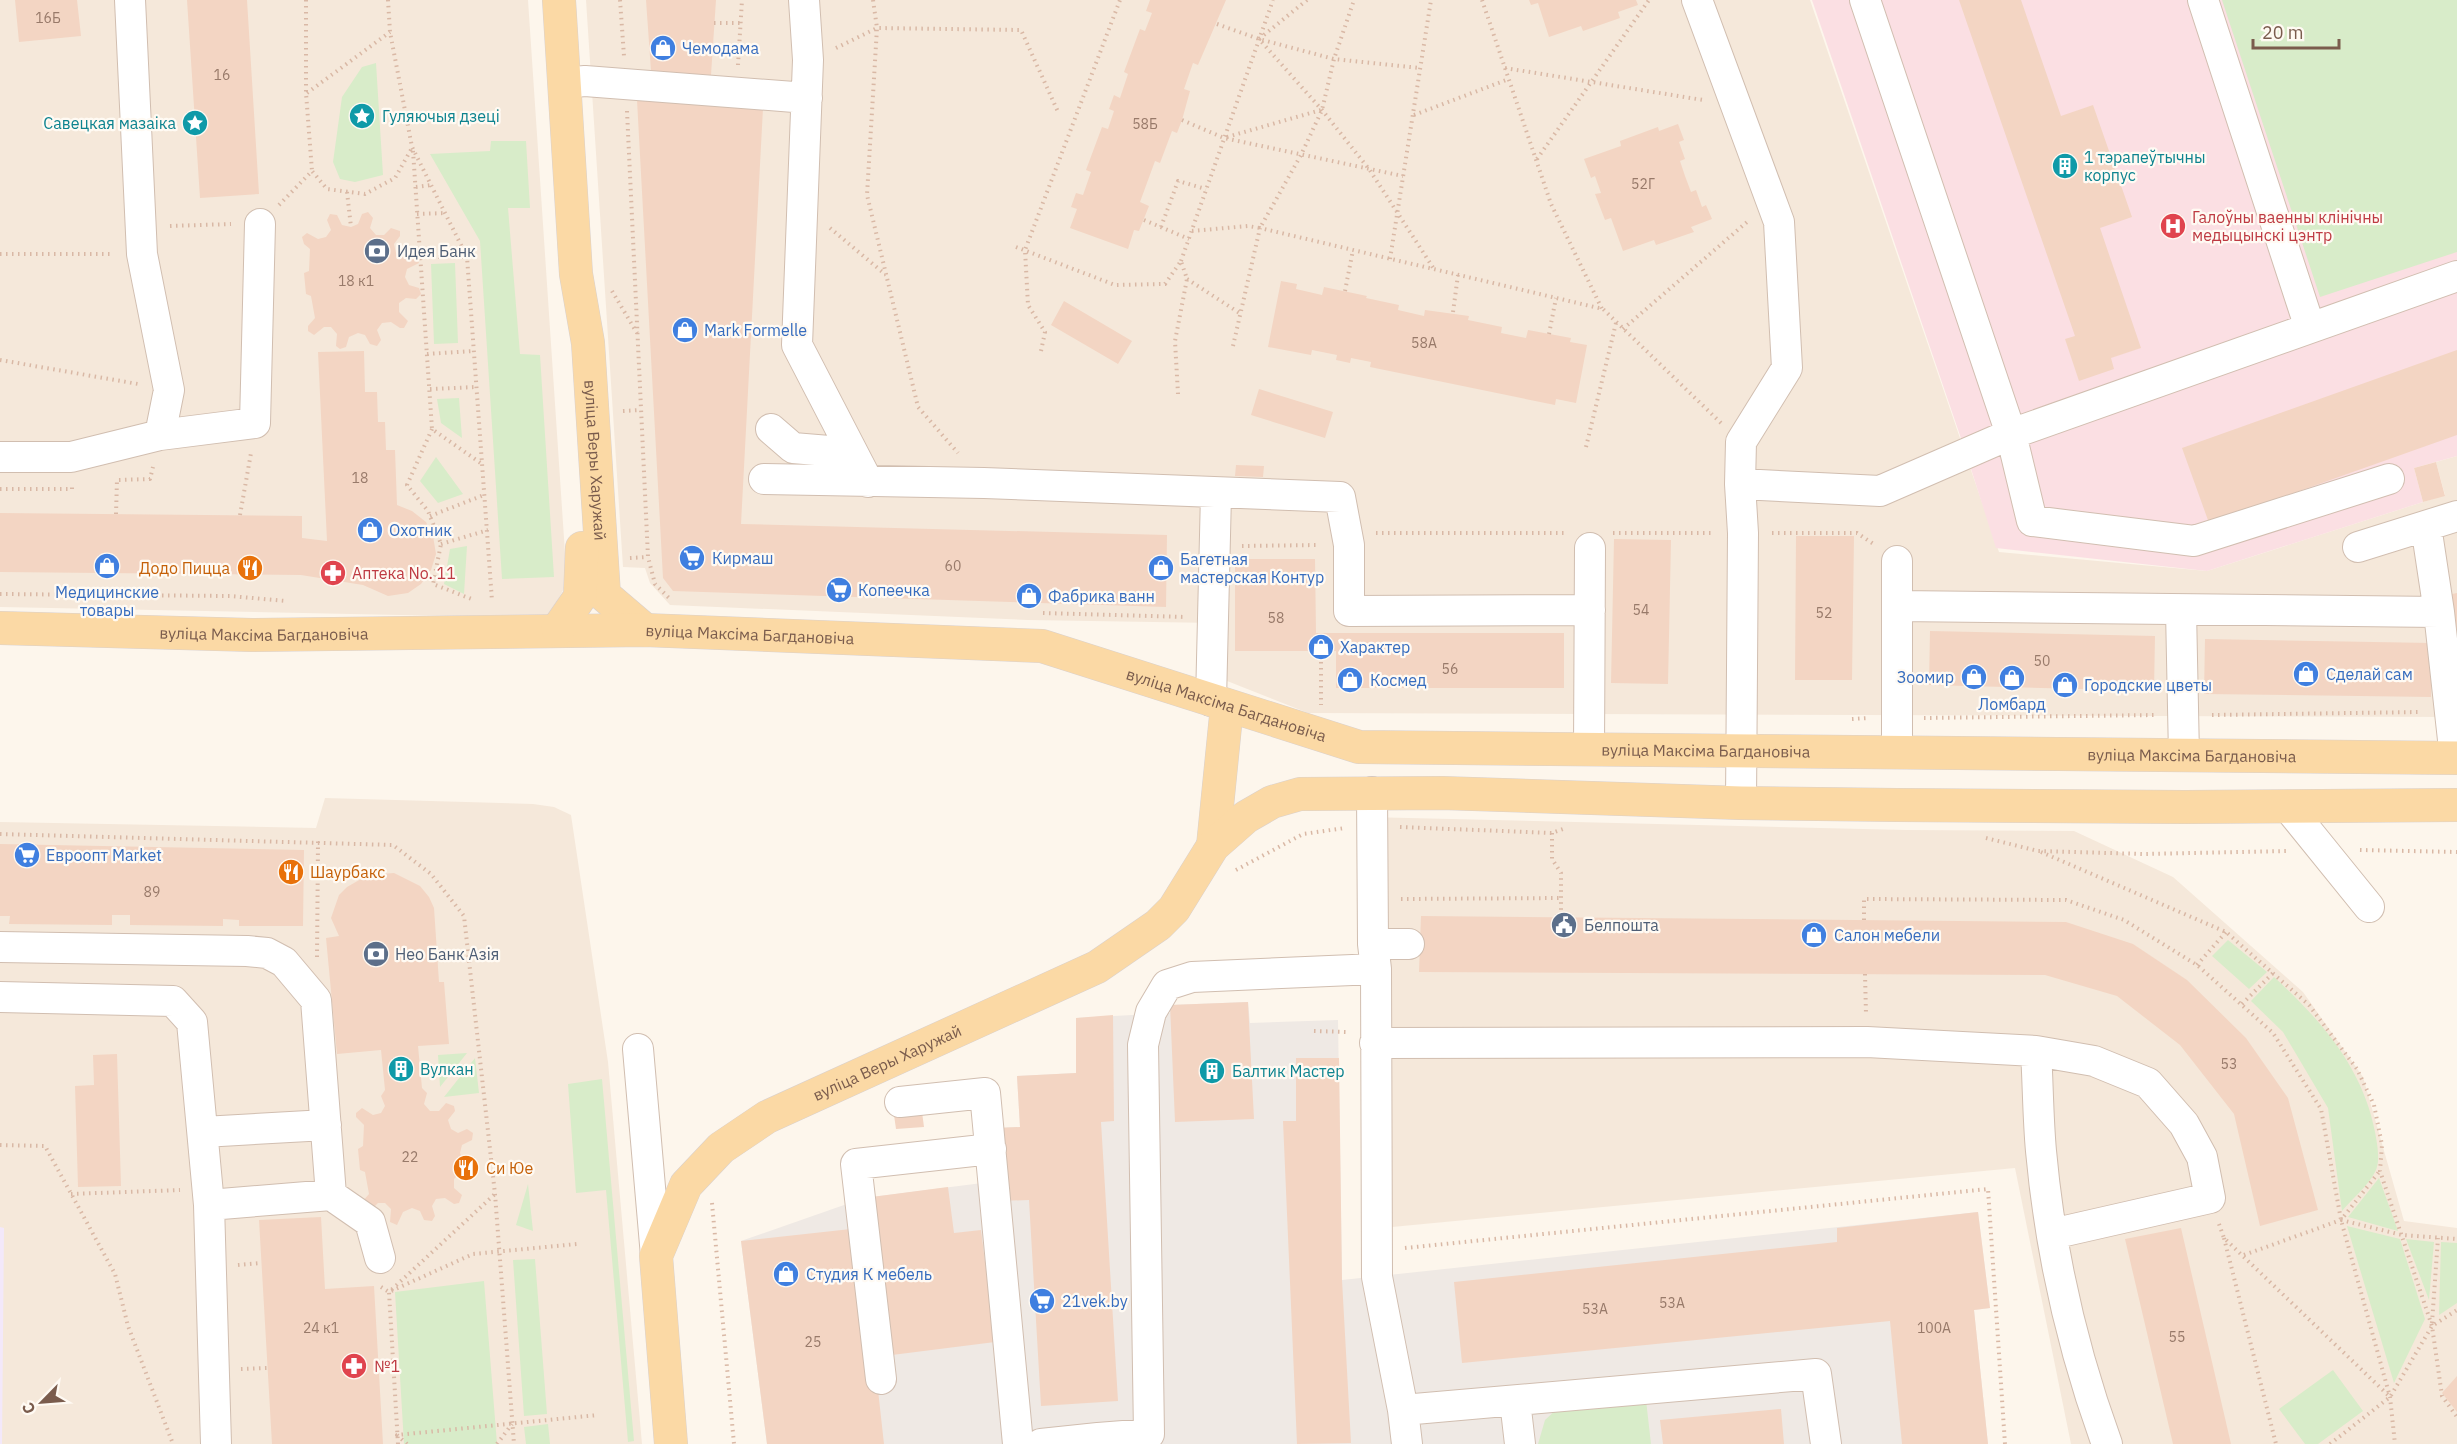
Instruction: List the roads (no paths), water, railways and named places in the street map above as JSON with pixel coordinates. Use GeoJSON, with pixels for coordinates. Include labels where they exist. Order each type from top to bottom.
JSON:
{"type":"FeatureCollection","features":[{"type":"Feature","properties":{"kind":"main road","name":"вуліца Веры Харужай"},"geometry":{"type":"LineString","coordinates":[[559,0],[576,274],[588,343],[604,595],[645,630]]}},
{"type":"Feature","properties":{"kind":"main road","name":"вуліца Веры Харужай"},"geometry":{"type":"LineString","coordinates":[[558,629],[580,597],[583,573],[581,475],[571,348],[576,274]]}},
{"type":"Feature","properties":{"kind":"main road","name":"вуліца Максіма Багдановіча"},"geometry":{"type":"LineString","coordinates":[[0,628],[252,634],[558,629],[645,630],[1042,646],[1359,747],[2456,758]]}},
{"type":"Feature","properties":{"kind":"main road"},"geometry":{"type":"LineString","coordinates":[[1213,846],[1219,703]]}},
{"type":"Feature","properties":{"kind":"main road"},"geometry":{"type":"LineString","coordinates":[[2071,755],[2054,766],[2050,782],[2059,799],[2077,806]]}},
{"type":"Feature","properties":{"kind":"main road","name":"вуліца Веры Харужай"},"geometry":{"type":"LineString","coordinates":[[671,1444],[656,1256],[686,1185],[721,1148],[767,1117],[1097,967],[1158,925],[1174,909],[1213,846],[1246,817],[1272,802],[1300,794],[1372,792]]}},
{"type":"Feature","properties":{"kind":"main road"},"geometry":{"type":"LineString","coordinates":[[1372,792],[1741,803],[2288,807],[2457,805]]}},
{"type":"Feature","properties":{"kind":"lane"},"geometry":{"type":"LineString","coordinates":[[130,0],[141,240],[169,390],[160,435]]}},
{"type":"Feature","properties":{"kind":"lane"},"geometry":{"type":"LineString","coordinates":[[804,0],[808,60],[797,345],[868,482]]}},
{"type":"Feature","properties":{"kind":"lane"},"geometry":{"type":"LineString","coordinates":[[1697,0],[1779,222],[1786,368],[1741,442],[1740,484],[1743,533],[1741,803]]}},
{"type":"Feature","properties":{"kind":"lane"},"geometry":{"type":"LineString","coordinates":[[1864,0],[2011,434],[2032,521],[2194,541],[2389,479]]}},
{"type":"Feature","properties":{"kind":"lane"},"geometry":{"type":"LineString","coordinates":[[2203,0],[2310,328]]}},
{"type":"Feature","properties":{"kind":"lane"},"geometry":{"type":"LineString","coordinates":[[564,83],[585,81],[807,98]]}},
{"type":"Feature","properties":{"kind":"lane"},"geometry":{"type":"LineString","coordinates":[[0,458],[71,457],[160,435],[255,423],[260,224]]}},
{"type":"Feature","properties":{"kind":"lane"},"geometry":{"type":"LineString","coordinates":[[1740,484],[1880,490],[2011,434],[2457,276]]}},
{"type":"Feature","properties":{"kind":"lane"},"geometry":{"type":"LineString","coordinates":[[771,429],[793,448],[853,453]]}},
{"type":"Feature","properties":{"kind":"lane"},"geometry":{"type":"LineString","coordinates":[[764,478],[984,483],[1216,494],[1340,497],[1348,539],[1348,611],[1590,610]]}},
{"type":"Feature","properties":{"kind":"lane"},"geometry":{"type":"LineString","coordinates":[[1216,494],[1219,703]]}},
{"type":"Feature","properties":{"kind":"lane"},"geometry":{"type":"LineString","coordinates":[[2358,547],[2457,516]]}},
{"type":"Feature","properties":{"kind":"lane"},"geometry":{"type":"LineString","coordinates":[[2426,526],[2452,712],[2456,758]]}},
{"type":"Feature","properties":{"kind":"lane"},"geometry":{"type":"LineString","coordinates":[[1589,750],[1590,538]]}},
{"type":"Feature","properties":{"kind":"lane"},"geometry":{"type":"LineString","coordinates":[[1897,753],[1898,561]]}},
{"type":"Feature","properties":{"kind":"lane"},"geometry":{"type":"LineString","coordinates":[[1898,606],[2439,612]]}},
{"type":"Feature","properties":{"kind":"lane"},"geometry":{"type":"LineString","coordinates":[[2181,609],[2184,756]]}},
{"type":"Feature","properties":{"kind":"lane"},"geometry":{"type":"LineString","coordinates":[[1372,792],[1377,1276],[1403,1410],[1407,1444]]}},
{"type":"Feature","properties":{"kind":"lane"},"geometry":{"type":"LineString","coordinates":[[2288,807],[2369,907]]}},
{"type":"Feature","properties":{"kind":"lane"},"geometry":{"type":"LineString","coordinates":[[1041,1444],[1098,1441],[1149,1434],[1143,1045],[1151,1012],[1161,994],[1167,986],[1192,977],[1375,956],[1408,944]]}},
{"type":"Feature","properties":{"kind":"lane"},"geometry":{"type":"LineString","coordinates":[[0,947],[247,951],[267,953],[284,962],[316,1000],[331,1195]]}},
{"type":"Feature","properties":{"kind":"lane"},"geometry":{"type":"LineString","coordinates":[[0,997],[173,1001],[192,1022],[208,1197],[216,1444]]}},
{"type":"Feature","properties":{"kind":"lane"},"geometry":{"type":"LineString","coordinates":[[1375,1038],[1867,1042],[2036,1051],[2094,1061],[2148,1083],[2184,1124],[2202,1157],[2210,1198],[2052,1234]]}},
{"type":"Feature","properties":{"kind":"lane"},"geometry":{"type":"LineString","coordinates":[[638,1049],[656,1256]]}},
{"type":"Feature","properties":{"kind":"lane"},"geometry":{"type":"LineString","coordinates":[[2036,1051],[2041,1150],[2052,1234],[2084,1381],[2107,1444]]}},
{"type":"Feature","properties":{"kind":"lane"},"geometry":{"type":"LineString","coordinates":[[900,1102],[985,1092],[1018,1444]]}},
{"type":"Feature","properties":{"kind":"lane"},"geometry":{"type":"LineString","coordinates":[[203,1132],[326,1125]]}},
{"type":"Feature","properties":{"kind":"lane"},"geometry":{"type":"LineString","coordinates":[[881,1379],[856,1164],[991,1149]]}},
{"type":"Feature","properties":{"kind":"lane"},"geometry":{"type":"LineString","coordinates":[[208,1197],[331,1195],[370,1222],[380,1258]]}},
{"type":"Feature","properties":{"kind":"lane"},"geometry":{"type":"LineString","coordinates":[[1403,1410],[1816,1374],[1826,1444]]}},
{"type":"Feature","properties":{"kind":"lane"},"geometry":{"type":"LineString","coordinates":[[1515,1401],[1520,1444]]}},
{"type":"Feature","properties":{"kind":"place","name":"Чемодама"},"geometry":{"type":"Point","coordinates":[663,48]}},
{"type":"Feature","properties":{"kind":"place","name":"Гуляючыя дзеці"},"geometry":{"type":"Point","coordinates":[362,116]}},
{"type":"Feature","properties":{"kind":"place","name":"Савецкая мазаіка"},"geometry":{"type":"Point","coordinates":[195,123]}},
{"type":"Feature","properties":{"kind":"place","name":"1 тэрапеўтычны корпус"},"geometry":{"type":"Point","coordinates":[2065,166]}},
{"type":"Feature","properties":{"kind":"place","name":"Галоўны ваенны клінічны медыцынскі цэнтр"},"geometry":{"type":"Point","coordinates":[2173,226]}},
{"type":"Feature","properties":{"kind":"place","name":"Идея Банк"},"geometry":{"type":"Point","coordinates":[377,251]}},
{"type":"Feature","properties":{"kind":"place","name":"Mark Formelle"},"geometry":{"type":"Point","coordinates":[685,330]}},
{"type":"Feature","properties":{"kind":"place","name":"Охотник"},"geometry":{"type":"Point","coordinates":[370,530]}},
{"type":"Feature","properties":{"kind":"place","name":"Кирмаш"},"geometry":{"type":"Point","coordinates":[692,558]}},
{"type":"Feature","properties":{"kind":"place","name":"Медицинские товары"},"geometry":{"type":"Point","coordinates":[107,566]}},
{"type":"Feature","properties":{"kind":"place","name":"Додо Пицца"},"geometry":{"type":"Point","coordinates":[250,568]}},
{"type":"Feature","properties":{"kind":"place","name":"Багетная мастерская Контур"},"geometry":{"type":"Point","coordinates":[1161,568]}},
{"type":"Feature","properties":{"kind":"place","name":"Аптека No. 11"},"geometry":{"type":"Point","coordinates":[333,573]}},
{"type":"Feature","properties":{"kind":"place","name":"Копеечка"},"geometry":{"type":"Point","coordinates":[839,590]}},
{"type":"Feature","properties":{"kind":"place","name":"Фабрика ванн"},"geometry":{"type":"Point","coordinates":[1029,596]}},
{"type":"Feature","properties":{"kind":"place","name":"Характер"},"geometry":{"type":"Point","coordinates":[1321,647]}},
{"type":"Feature","properties":{"kind":"place","name":"Сделай сам"},"geometry":{"type":"Point","coordinates":[2306,674]}},
{"type":"Feature","properties":{"kind":"place","name":"Зоомир"},"geometry":{"type":"Point","coordinates":[1974,677]}},
{"type":"Feature","properties":{"kind":"place","name":"Ломбард"},"geometry":{"type":"Point","coordinates":[2012,678]}},
{"type":"Feature","properties":{"kind":"place","name":"Космед"},"geometry":{"type":"Point","coordinates":[1350,680]}},
{"type":"Feature","properties":{"kind":"place","name":"Городские цветы"},"geometry":{"type":"Point","coordinates":[2065,685]}},
{"type":"Feature","properties":{"kind":"place","name":"Евроопт Market"},"geometry":{"type":"Point","coordinates":[27,855]}},
{"type":"Feature","properties":{"kind":"place","name":"Шаурбакс"},"geometry":{"type":"Point","coordinates":[291,872]}},
{"type":"Feature","properties":{"kind":"place","name":"Белпошта"},"geometry":{"type":"Point","coordinates":[1564,925]}},
{"type":"Feature","properties":{"kind":"place","name":"Салон мебели"},"geometry":{"type":"Point","coordinates":[1814,935]}},
{"type":"Feature","properties":{"kind":"place","name":"Нео Банк Азія"},"geometry":{"type":"Point","coordinates":[376,954]}},
{"type":"Feature","properties":{"kind":"place","name":"Вулкан"},"geometry":{"type":"Point","coordinates":[401,1069]}},
{"type":"Feature","properties":{"kind":"place","name":"Балтик Мастер"},"geometry":{"type":"Point","coordinates":[1212,1071]}},
{"type":"Feature","properties":{"kind":"place","name":"Cи Юе"},"geometry":{"type":"Point","coordinates":[466,1168]}},
{"type":"Feature","properties":{"kind":"place","name":"Студия К мебель"},"geometry":{"type":"Point","coordinates":[786,1274]}},
{"type":"Feature","properties":{"kind":"place","name":"21vek.by"},"geometry":{"type":"Point","coordinates":[1042,1301]}},
{"type":"Feature","properties":{"kind":"place","name":"№1"},"geometry":{"type":"Point","coordinates":[354,1366]}}]}
